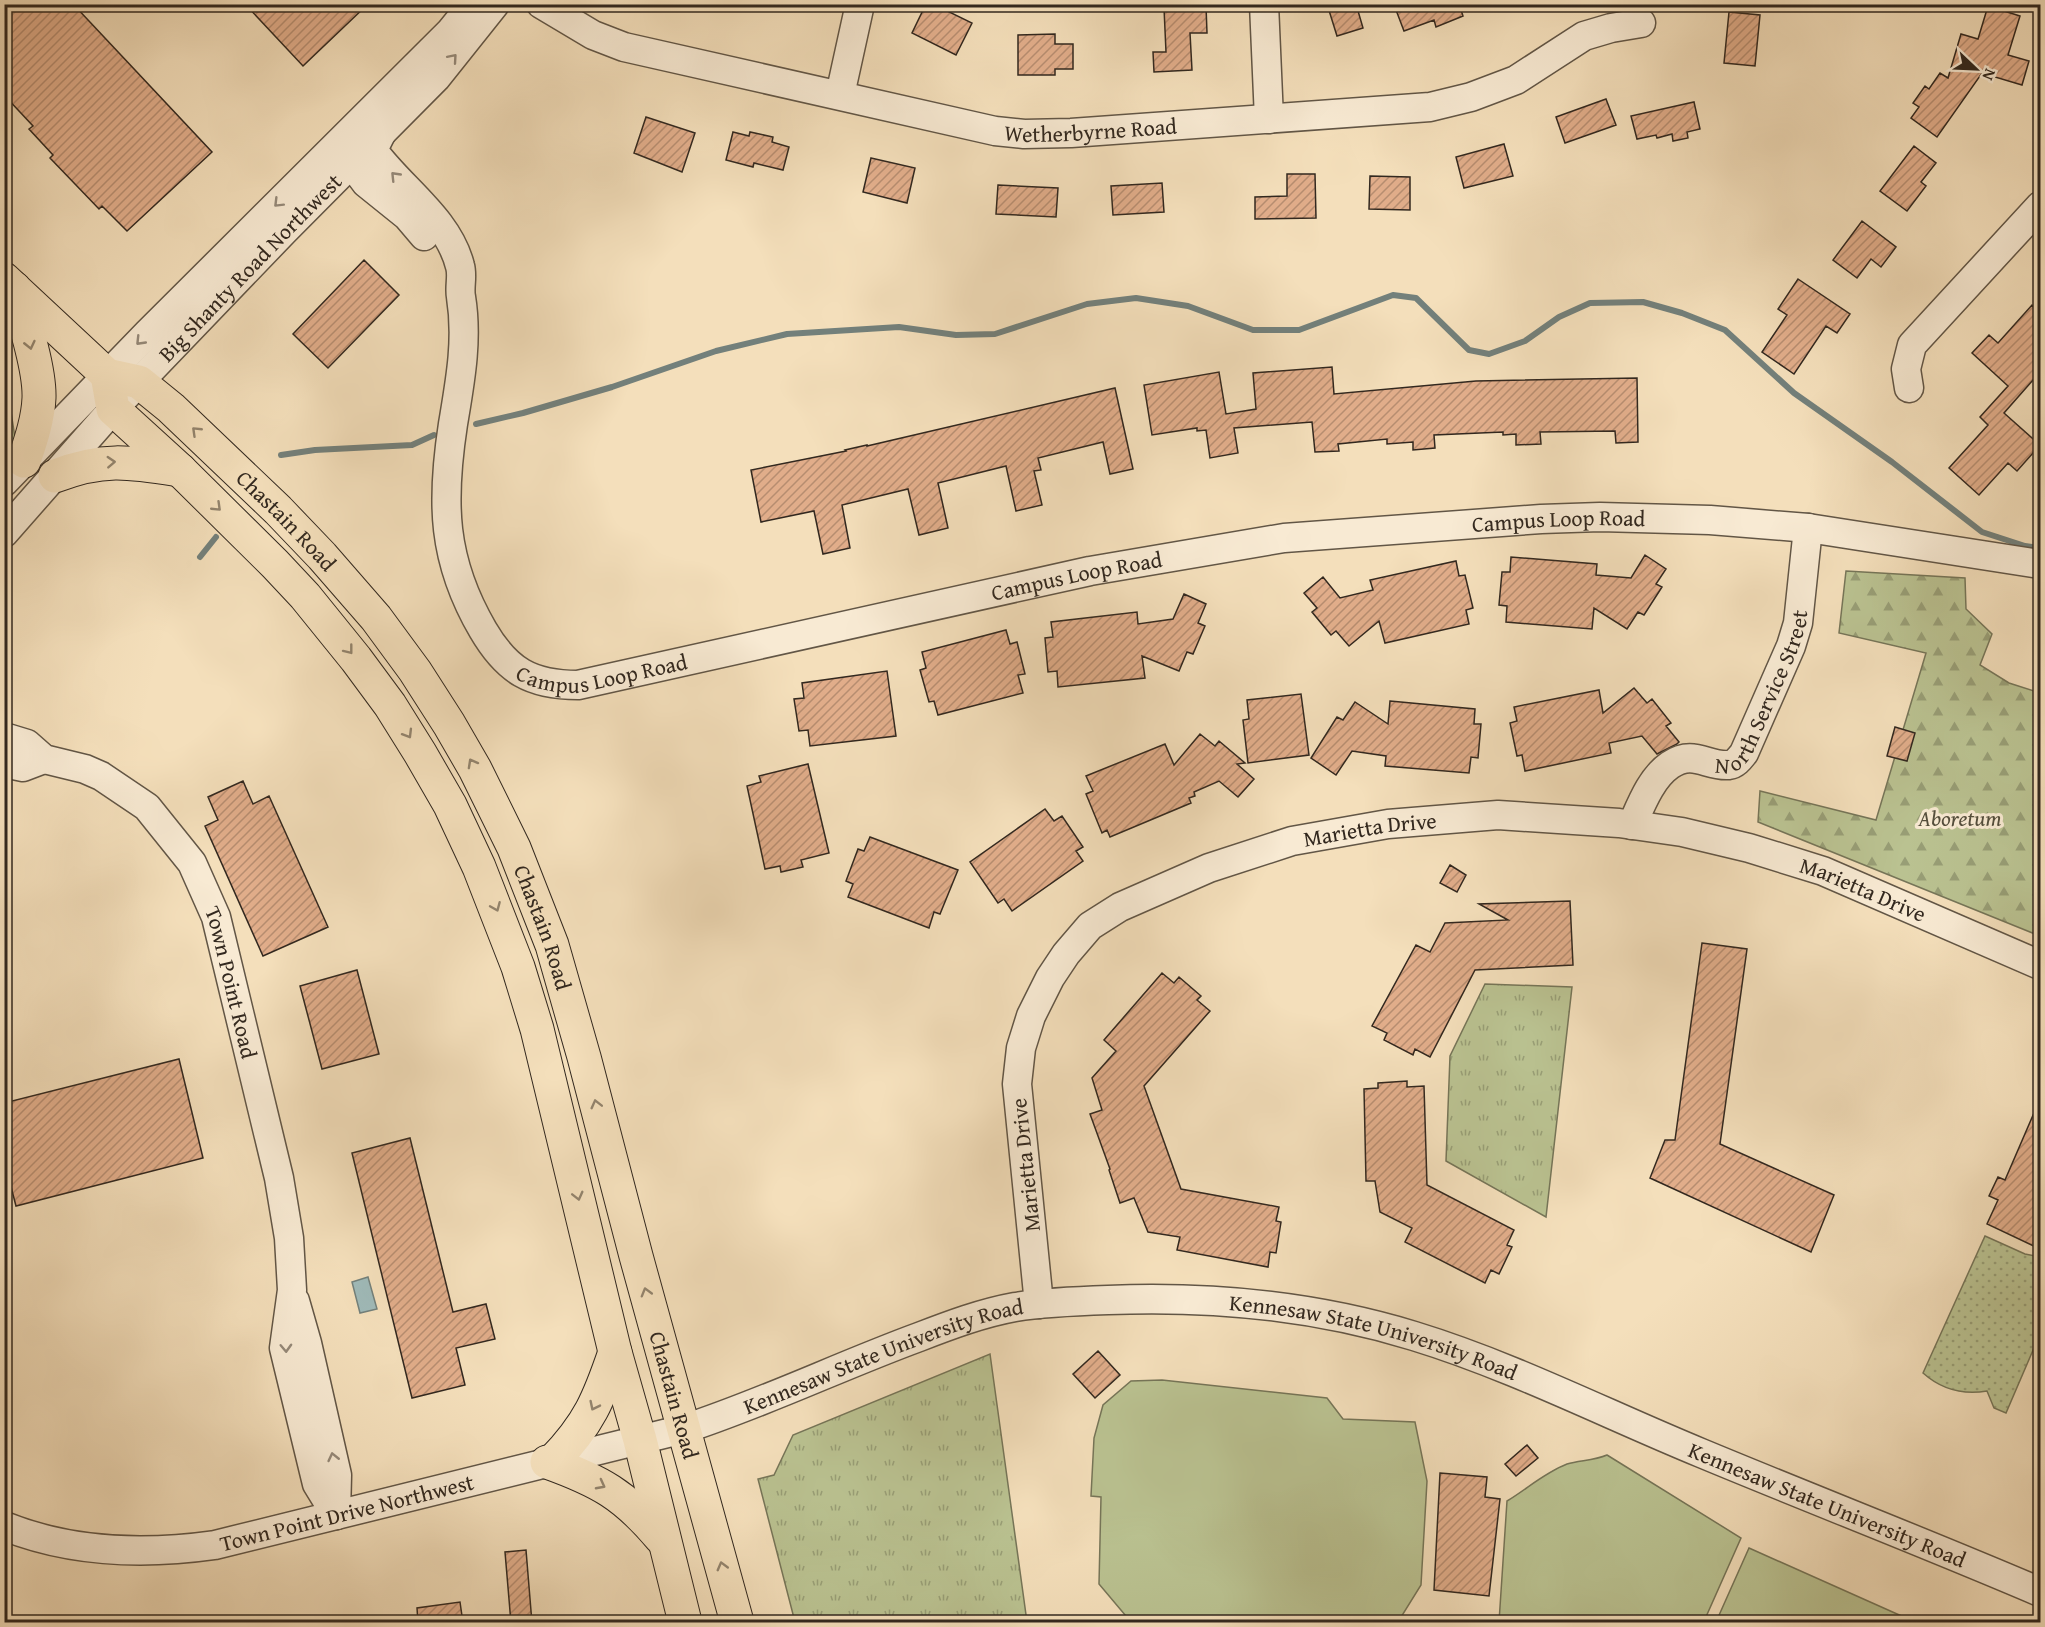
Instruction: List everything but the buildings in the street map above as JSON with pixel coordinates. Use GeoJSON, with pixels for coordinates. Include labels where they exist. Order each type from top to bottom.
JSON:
{"type":"FeatureCollection","features":[{"type":"Feature","properties":{"kind":"main road"},"geometry":{"type":"LineString","coordinates":[[9,283],[107,375],[113,409]]}},
{"type":"Feature","properties":{"kind":"main road"},"geometry":{"type":"LineString","coordinates":[[9,283],[29,341],[39,394],[34,429],[14,472]]}},
{"type":"Feature","properties":{"kind":"main road","name":"Chastain Road"},"geometry":{"type":"LineString","coordinates":[[107,375],[139,382],[171,408],[278,510],[355,592],[415,671],[475,769],[518,857],[552,945],[736,1623]]}},
{"type":"Feature","properties":{"kind":"main road","name":"Chastain Road"},"geometry":{"type":"LineString","coordinates":[[113,409],[180,470],[305,596],[390,705],[450,805],[500,916],[537,1029],[615,1352],[640,1440],[685,1623]]}},
{"type":"Feature","properties":{"kind":"main road"},"geometry":{"type":"LineString","coordinates":[[55,476],[74,468],[111,461],[180,470]]}},
{"type":"Feature","properties":{"kind":"main road"},"geometry":{"type":"LineString","coordinates":[[615,1352],[601,1392],[584,1426],[550,1462],[618,1494],[647,1521],[663,1540]]}},
{"type":"Feature","properties":{"kind":"street","name":"Big Shanty Road Northwest"},"geometry":{"type":"LineString","coordinates":[[14,472],[107,375],[450,32],[472,4]]}},
{"type":"Feature","properties":{"kind":"street","name":"Big Shanty Road Northwest"},"geometry":{"type":"LineString","coordinates":[[4,533],[113,409],[436,78],[495,4]]}},
{"type":"Feature","properties":{"kind":"street","name":"Wetherbyrne Road"},"geometry":{"type":"LineString","coordinates":[[541,4],[593,35],[624,47],[995,131],[1024,134],[1071,133],[1430,107],[1471,97],[1516,80],[1584,36],[1641,23]]}},
{"type":"Feature","properties":{"kind":"street"},"geometry":{"type":"LineString","coordinates":[[840,95],[860,4]]}},
{"type":"Feature","properties":{"kind":"street"},"geometry":{"type":"LineString","coordinates":[[1264,4],[1269,119]]}},
{"type":"Feature","properties":{"kind":"street"},"geometry":{"type":"LineString","coordinates":[[351,164],[354,140],[420,73],[431,51]]}},
{"type":"Feature","properties":{"kind":"street","name":"Campus Loop Road"},"geometry":{"type":"LineString","coordinates":[[383,130],[374,150],[383,164],[445,232],[461,267],[464,361],[445,488],[450,551],[472,612],[492,645],[510,667],[531,679],[554,685],[578,685],[1090,571],[1284,538],[1511,520],[1599,517],[1710,520],[1808,528],[2040,564]]}},
{"type":"Feature","properties":{"kind":"street","name":"Campus Loop Road"},"geometry":{"type":"LineString","coordinates":[[351,164],[366,183],[407,216],[430,243],[461,296]]}},
{"type":"Feature","properties":{"kind":"street"},"geometry":{"type":"LineString","coordinates":[[1910,388],[1905,369],[1912,345],[2040,206]]}},
{"type":"Feature","properties":{"kind":"street","name":"North Service Street"},"geometry":{"type":"LineString","coordinates":[[1632,825],[1649,791],[1668,766],[1685,758],[1730,765],[1744,753],[1791,646],[1798,623],[1808,528]]}},
{"type":"Feature","properties":{"kind":"street","name":"Town Point Road"},"geometry":{"type":"LineString","coordinates":[[4,738],[27,744],[44,759],[85,769],[101,776],[147,807],[192,862],[204,886],[216,917],[279,1178],[289,1238],[292,1290],[338,1475],[336,1515]]}},
{"type":"Feature","properties":{"kind":"street","name":"Town Point Road"},"geometry":{"type":"LineString","coordinates":[[4,763],[23,767],[44,759]]}},
{"type":"Feature","properties":{"kind":"street","name":"Marietta Drive"},"geometry":{"type":"LineString","coordinates":[[1039,1304],[1017,1084],[1021,1048],[1031,1016],[1044,988],[1066,954],[1090,926],[1120,907],[1209,868],[1292,841],[1388,824],[1498,815],[1632,825],[1682,832],[1749,848],[1823,871],[2040,965]]}},
{"type":"Feature","properties":{"kind":"street","name":"Kennesaw State University Road"},"geometry":{"type":"LineString","coordinates":[[684,1429],[724,1416],[888,1348],[952,1324],[995,1312],[1039,1304],[1137,1299],[1254,1305],[1324,1315],[1414,1336],[1514,1373],[2040,1592]]}},
{"type":"Feature","properties":{"kind":"street","name":"Town Point Drive Northwest"},"geometry":{"type":"LineString","coordinates":[[4,1526],[47,1540],[117,1550],[150,1551],[215,1545],[684,1429]]}},
{"type":"Feature","properties":{"kind":"green space"},"geometry":{"type":"Polygon","coordinates":[[[4,366],[15,438],[5,449],[4,449],[4,366]]]}},
{"type":"Feature","properties":{"kind":"green space","name":"Aboretum"},"geometry":{"type":"Polygon","coordinates":[[[1846,571],[1965,578],[1966,609],[1992,634],[1980,665],[2009,683],[2040,693],[2040,936],[1758,822],[1760,791],[1876,820],[1926,653],[1839,633],[1846,571]]]}},
{"type":"Feature","properties":{"kind":"green space"},"geometry":{"type":"Polygon","coordinates":[[[1485,984],[1572,987],[1546,1217],[1446,1161],[1450,1056],[1485,984]]]}},
{"type":"Feature","properties":{"kind":"green space"},"geometry":{"type":"Polygon","coordinates":[[[1985,1236],[2025,1254],[2040,1257],[2040,1291],[2035,1309],[2040,1311],[2040,1334],[2006,1413],[1994,1408],[1987,1391],[1953,1390],[1938,1384],[1923,1373],[1985,1236]]]}},
{"type":"Feature","properties":{"kind":"green space"},"geometry":{"type":"Polygon","coordinates":[[[990,1354],[1027,1622],[795,1622],[758,1479],[774,1475],[793,1435],[990,1354]]]}},
{"type":"Feature","properties":{"kind":"green space"},"geometry":{"type":"Polygon","coordinates":[[[1162,1380],[1327,1398],[1343,1419],[1415,1422],[1427,1481],[1421,1585],[1398,1622],[1131,1622],[1099,1584],[1101,1497],[1091,1496],[1094,1438],[1103,1405],[1131,1381],[1162,1380]]]}},
{"type":"Feature","properties":{"kind":"green space"},"geometry":{"type":"Polygon","coordinates":[[[1607,1455],[1741,1538],[1705,1619],[1702,1622],[1499,1622],[1507,1501],[1543,1476],[1559,1468],[1607,1455]]]}},
{"type":"Feature","properties":{"kind":"green space"},"geometry":{"type":"Polygon","coordinates":[[[1749,1548],[1915,1622],[1716,1622],[1749,1548]]]}},
{"type":"Feature","properties":{"kind":"water"},"geometry":{"type":"Polygon","coordinates":[[[368,1277],[377,1309],[360,1313],[352,1282],[368,1277]]]}},
{"type":"Feature","properties":{"kind":"waterway"},"geometry":{"type":"LineString","coordinates":[[476,424],[612,387],[716,351],[787,334],[899,327],[956,335],[995,334],[1087,304],[1136,298],[1188,306],[1253,330],[1299,330],[1393,295],[1416,298],[1469,350],[1489,354],[1525,341],[1559,317],[1590,303],[1643,302],[1682,313],[1725,330],[1794,393],[1892,462],[1982,532],[2025,546],[2040,548]]}},
{"type":"Feature","properties":{"kind":"waterway"},"geometry":{"type":"LineString","coordinates":[[281,455],[315,450],[412,445],[434,435]]}},
{"type":"Feature","properties":{"kind":"waterway"},"geometry":{"type":"LineString","coordinates":[[200,557],[216,537]]}}]}
